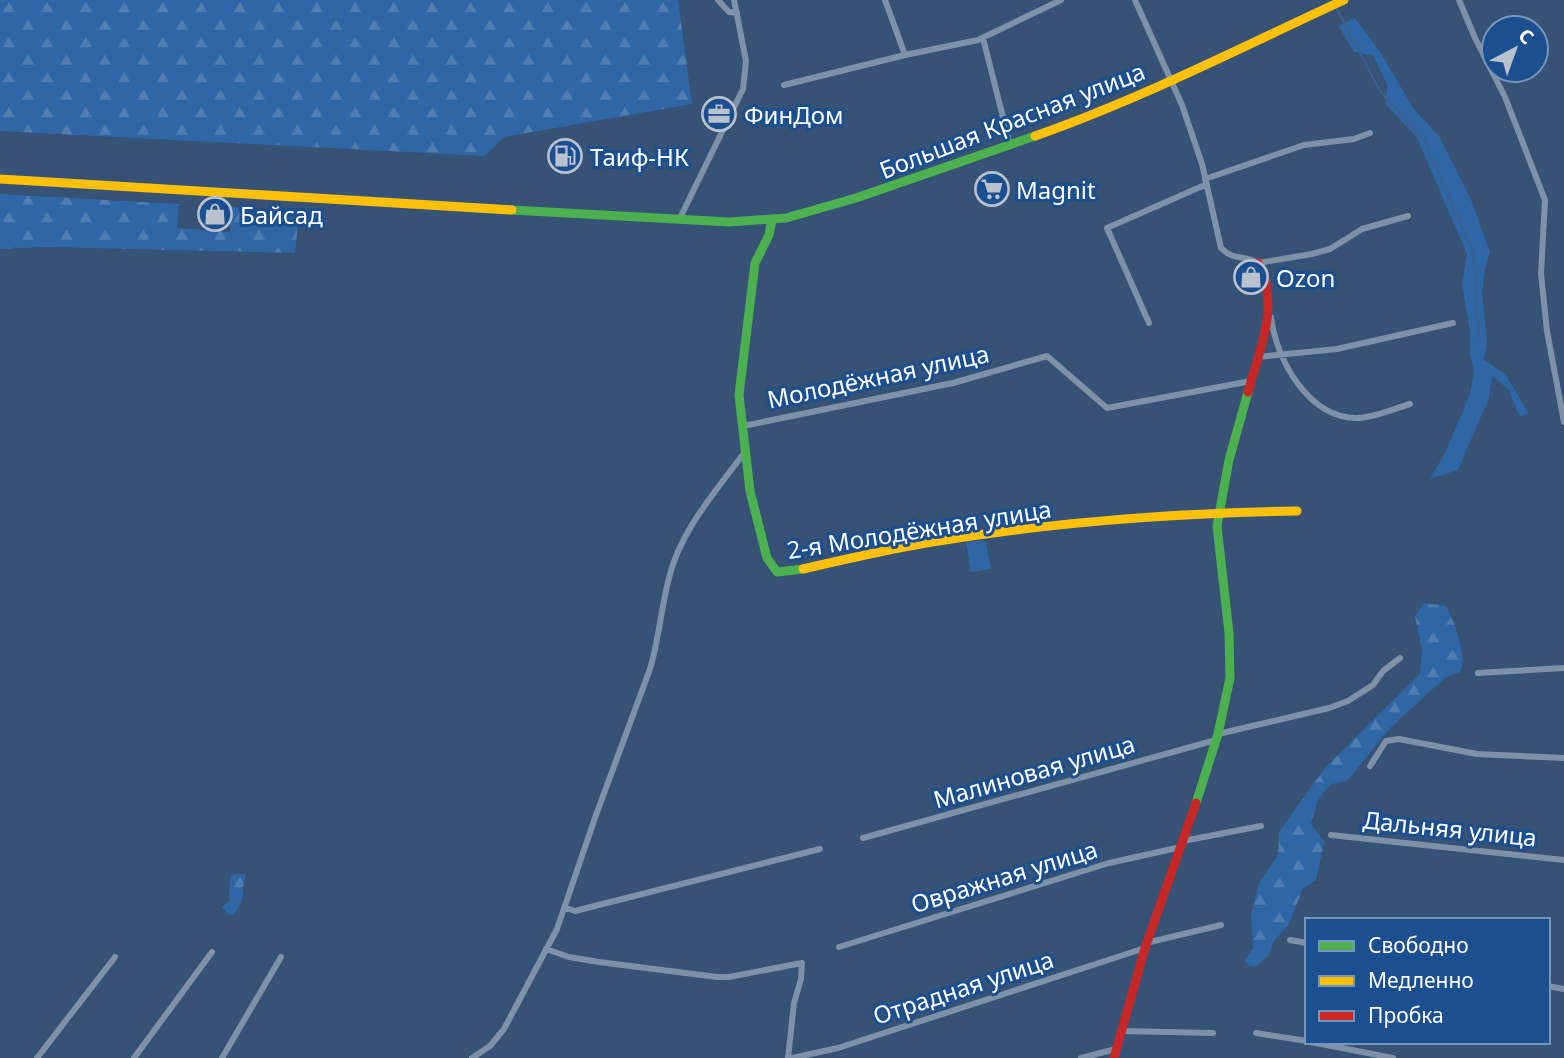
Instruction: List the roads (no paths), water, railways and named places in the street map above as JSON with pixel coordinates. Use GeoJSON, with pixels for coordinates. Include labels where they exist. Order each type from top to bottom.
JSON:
{"type":"FeatureCollection","features":[{"type":"Feature","properties":{"kind":"street"},"geometry":{"type":"LineString","coordinates":[[718,0],[729,12],[737,13]]}},
{"type":"Feature","properties":{"kind":"street"},"geometry":{"type":"LineString","coordinates":[[679,220],[743,89],[746,61],[734,0]]}},
{"type":"Feature","properties":{"kind":"street"},"geometry":{"type":"LineString","coordinates":[[885,0],[897,40],[905,55]]}},
{"type":"Feature","properties":{"kind":"street"},"geometry":{"type":"LineString","coordinates":[[784,85],[983,38],[1061,0]]}},
{"type":"Feature","properties":{"kind":"street"},"geometry":{"type":"LineString","coordinates":[[1135,0],[1182,105],[1206,181],[1221,248],[1229,256],[1258,262],[1312,254],[1330,249],[1362,229],[1408,215]]}},
{"type":"Feature","properties":{"kind":"street","name":"Большая Красная улица"},"geometry":{"type":"LineString","coordinates":[[0,179],[679,220],[772,220],[834,206],[1070,124],[1344,0]]}},
{"type":"Feature","properties":{"kind":"street"},"geometry":{"type":"LineString","coordinates":[[1459,0],[1505,97],[1545,200],[1541,274],[1547,331],[1564,422]]}},
{"type":"Feature","properties":{"kind":"street"},"geometry":{"type":"LineString","coordinates":[[983,38],[1010,145]]}},
{"type":"Feature","properties":{"kind":"street"},"geometry":{"type":"LineString","coordinates":[[1149,323],[1107,228],[1206,181],[1304,145],[1354,139],[1370,133]]}},
{"type":"Feature","properties":{"kind":"street","name":"2-я Молодёжная улица"},"geometry":{"type":"LineString","coordinates":[[772,220],[769,235],[755,263],[739,395],[744,453],[758,524],[767,558],[777,572],[946,539],[1026,528],[1219,512],[1297,511]]}},
{"type":"Feature","properties":{"kind":"street"},"geometry":{"type":"LineString","coordinates":[[1258,262],[1270,304],[1272,327],[1281,353],[1298,384],[1321,406],[1337,414],[1359,418],[1410,404]]}},
{"type":"Feature","properties":{"kind":"street"},"geometry":{"type":"LineString","coordinates":[[1081,1058],[1115,1054],[1145,946],[1217,737],[1230,678],[1229,633],[1217,543],[1219,512],[1229,460],[1270,304]]}},
{"type":"Feature","properties":{"kind":"street"},"geometry":{"type":"LineString","coordinates":[[1258,357],[1337,349],[1453,323]]}},
{"type":"Feature","properties":{"kind":"street","name":"Молодёжная улица"},"geometry":{"type":"LineString","coordinates":[[743,426],[953,383],[1047,356],[1107,408],[1251,381]]}},
{"type":"Feature","properties":{"kind":"street"},"geometry":{"type":"LineString","coordinates":[[472,1058],[490,1046],[504,1029],[566,908],[596,815],[650,669],[675,560],[702,509],[744,453]]}},
{"type":"Feature","properties":{"kind":"street","name":"Малиновая улица"},"geometry":{"type":"LineString","coordinates":[[863,838],[1217,737],[1329,708],[1348,701],[1373,685],[1383,671],[1401,658]]}},
{"type":"Feature","properties":{"kind":"street"},"geometry":{"type":"LineString","coordinates":[[1478,673],[1564,668]]}},
{"type":"Feature","properties":{"kind":"street"},"geometry":{"type":"LineString","coordinates":[[1370,766],[1386,741],[1399,739],[1477,754],[1564,758]]}},
{"type":"Feature","properties":{"kind":"street","name":"Овражная улица"},"geometry":{"type":"LineString","coordinates":[[839,947],[1109,863],[1261,826]]}},
{"type":"Feature","properties":{"kind":"street","name":"Дальняя улица"},"geometry":{"type":"LineString","coordinates":[[1331,835],[1564,860]]}},
{"type":"Feature","properties":{"kind":"street"},"geometry":{"type":"LineString","coordinates":[[566,908],[575,911],[820,849]]}},
{"type":"Feature","properties":{"kind":"street","name":"Отрадная улица"},"geometry":{"type":"LineString","coordinates":[[790,1058],[838,1048],[1145,946],[1221,925]]}},
{"type":"Feature","properties":{"kind":"street"},"geometry":{"type":"LineString","coordinates":[[1290,940],[1305,943]]}},
{"type":"Feature","properties":{"kind":"street"},"geometry":{"type":"LineString","coordinates":[[546,949],[569,957],[599,962],[717,977],[802,962],[801,979],[794,1003],[790,1058]]}},
{"type":"Feature","properties":{"kind":"street"},"geometry":{"type":"LineString","coordinates":[[134,1058],[212,952]]}},
{"type":"Feature","properties":{"kind":"street"},"geometry":{"type":"LineString","coordinates":[[37,1058],[115,957]]}},
{"type":"Feature","properties":{"kind":"street"},"geometry":{"type":"LineString","coordinates":[[222,1058],[281,957]]}},
{"type":"Feature","properties":{"kind":"street"},"geometry":{"type":"LineString","coordinates":[[1121,1031],[1213,1034]]}},
{"type":"Feature","properties":{"kind":"street"},"geometry":{"type":"LineString","coordinates":[[1256,1033],[1305,1041]]}},
{"type":"Feature","properties":{"kind":"street"},"geometry":{"type":"LineString","coordinates":[[1320,1044],[1393,1058]]}},
{"type":"Feature","properties":{"kind":"waterway"},"geometry":{"type":"LineString","coordinates":[[1336,7],[1380,91],[1424,139],[1474,254],[1478,339]]}},
{"type":"Feature","properties":{"kind":"place","name":"ФинДом"},"geometry":{"type":"Point","coordinates":[719,114]}},
{"type":"Feature","properties":{"kind":"place","name":"Таиф-НК"},"geometry":{"type":"Point","coordinates":[565,156]}},
{"type":"Feature","properties":{"kind":"place","name":"Magnit"},"geometry":{"type":"Point","coordinates":[992,189]}},
{"type":"Feature","properties":{"kind":"place","name":"Байсад"},"geometry":{"type":"Point","coordinates":[215,214]}},
{"type":"Feature","properties":{"kind":"place","name":"Ozon"},"geometry":{"type":"Point","coordinates":[1251,277]}}]}
